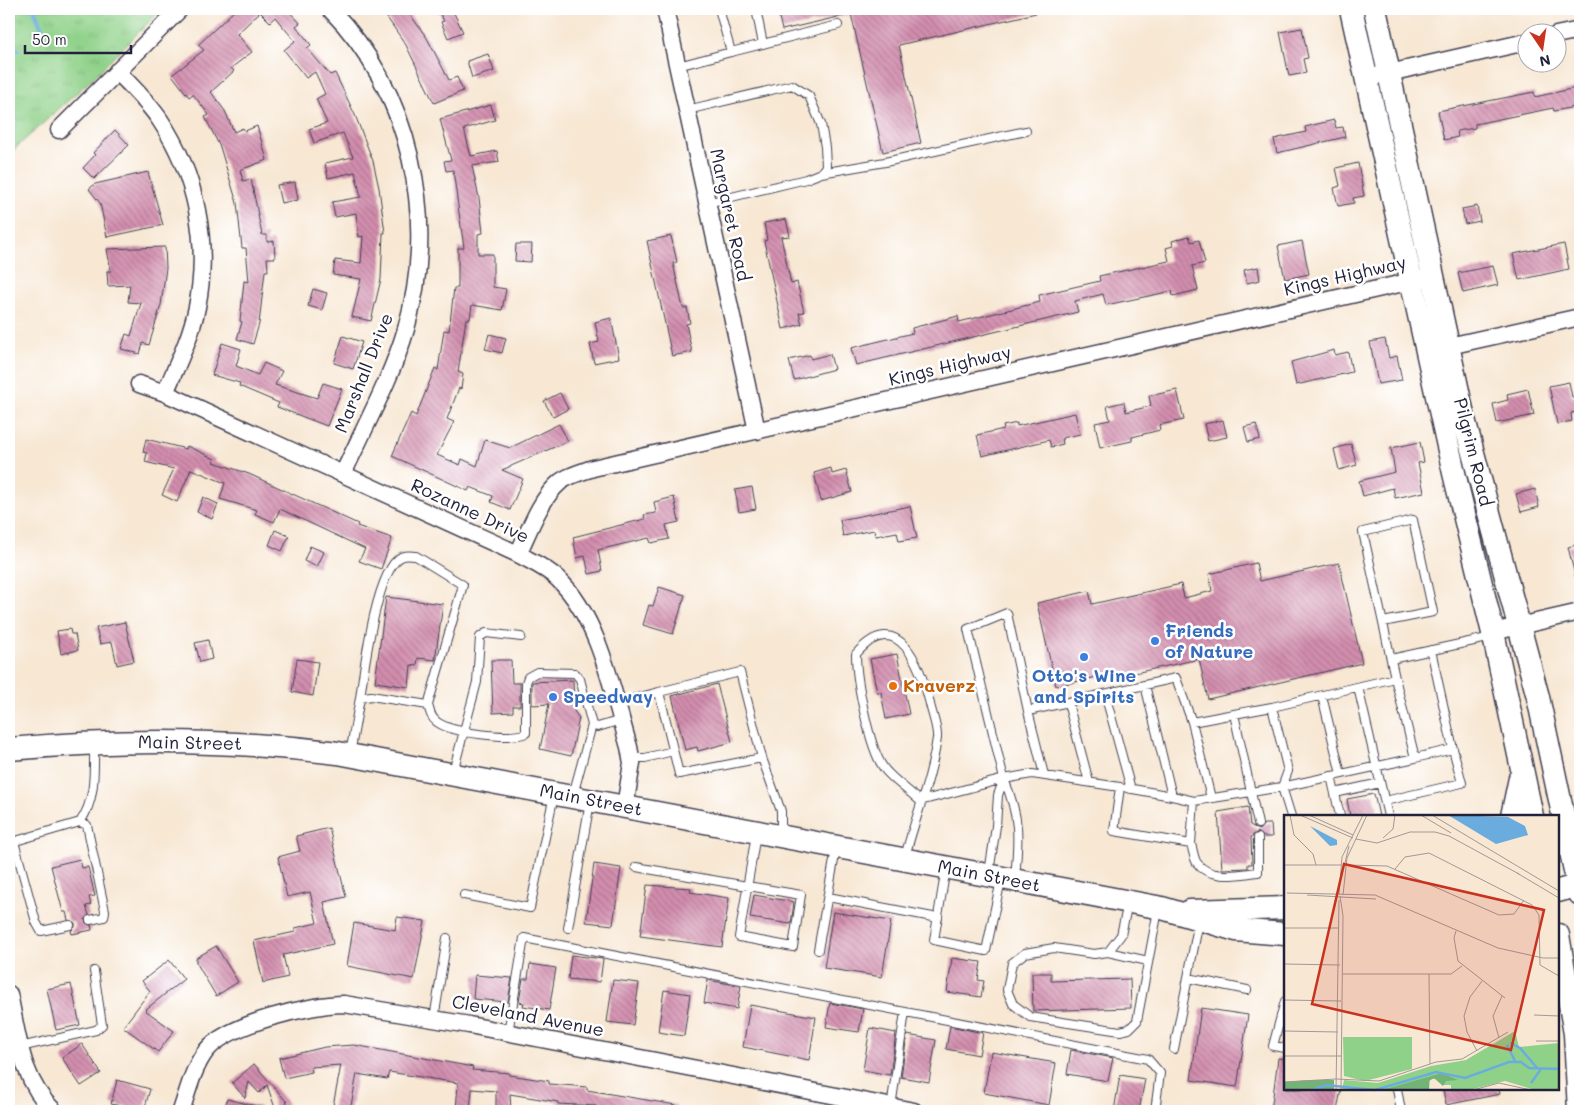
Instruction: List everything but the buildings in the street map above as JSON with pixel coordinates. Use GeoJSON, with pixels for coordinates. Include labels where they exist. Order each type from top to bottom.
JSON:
{"type":"FeatureCollection","features":[{"type":"Feature","properties":{"kind":"street"},"geometry":{"type":"LineString","coordinates":[[59,130],[180,9]]}},
{"type":"Feature","properties":{"kind":"street","name":"Marshall Drive"},"geometry":{"type":"LineString","coordinates":[[330,9],[352,34],[370,60],[394,106],[408,144],[416,178],[420,240],[415,289],[406,328],[343,474]]}},
{"type":"Feature","properties":{"kind":"street","name":"Margaret Road"},"geometry":{"type":"LineString","coordinates":[[665,9],[757,430]]}},
{"type":"Feature","properties":{"kind":"street","name":"Pilgrim Road"},"geometry":{"type":"LineString","coordinates":[[1351,9],[1411,281],[1453,422],[1518,626],[1538,697],[1564,821],[1567,858],[1574,889]]}},
{"type":"Feature","properties":{"kind":"street","name":"Pilgrim Road"},"geometry":{"type":"LineString","coordinates":[[1375,9],[1448,346],[1453,422],[1493,635],[1532,815]]}},
{"type":"Feature","properties":{"kind":"street"},"geometry":{"type":"LineString","coordinates":[[1566,33],[1580,30]]}},
{"type":"Feature","properties":{"kind":"street"},"geometry":{"type":"LineString","coordinates":[[1367,78],[1516,44]]}},
{"type":"Feature","properties":{"kind":"street"},"geometry":{"type":"LineString","coordinates":[[118,71],[146,102],[171,138],[192,188],[200,228],[202,260],[197,307],[185,348],[165,393]]}},
{"type":"Feature","properties":{"kind":"street","name":"Kings Highway"},"geometry":{"type":"LineString","coordinates":[[518,554],[546,498],[560,482],[575,474],[757,430],[1433,276]]}},
{"type":"Feature","properties":{"kind":"street"},"geometry":{"type":"LineString","coordinates":[[1448,346],[1580,316]]}},
{"type":"Feature","properties":{"kind":"street","name":"Rozanne Drive"},"geometry":{"type":"LineString","coordinates":[[139,384],[165,393],[518,554],[557,578],[577,601],[596,639],[621,720],[631,758],[625,807]]}},
{"type":"Feature","properties":{"kind":"street"},"geometry":{"type":"LineString","coordinates":[[1493,635],[1518,626],[1580,612]]}},
{"type":"Feature","properties":{"kind":"street"},"geometry":{"type":"LineString","coordinates":[[1511,720],[1528,748],[1564,821]]}},
{"type":"Feature","properties":{"kind":"street","name":"Main Street"},"geometry":{"type":"LineString","coordinates":[[9,750],[94,743],[240,743],[280,746],[452,774],[1128,902],[1200,916],[1236,930],[1284,934]]}},
{"type":"Feature","properties":{"kind":"street"},"geometry":{"type":"LineString","coordinates":[[1512,815],[1522,770]]}},
{"type":"Feature","properties":{"kind":"street","name":"Main Street"},"geometry":{"type":"LineString","coordinates":[[1200,916],[1283,906]]}},
{"type":"Feature","properties":{"kind":"street"},"geometry":{"type":"LineString","coordinates":[[1559,949],[1562,980],[1579,1064],[1579,1111]]}},
{"type":"Feature","properties":{"kind":"street"},"geometry":{"type":"LineString","coordinates":[[9,994],[26,1071],[36,1091],[54,1111]]}},
{"type":"Feature","properties":{"kind":"street","name":"Cleveland Avenue"},"geometry":{"type":"LineString","coordinates":[[181,1111],[198,1063],[207,1050],[220,1037],[245,1026],[329,1004],[344,1004],[434,1019],[914,1111]]}},
{"type":"Feature","properties":{"kind":"lane"},"geometry":{"type":"LineString","coordinates":[[719,9],[731,52]]}},
{"type":"Feature","properties":{"kind":"lane"},"geometry":{"type":"LineString","coordinates":[[756,9],[763,44]]}},
{"type":"Feature","properties":{"kind":"lane"},"geometry":{"type":"LineString","coordinates":[[678,66],[838,24]]}},
{"type":"Feature","properties":{"kind":"lane"},"geometry":{"type":"LineString","coordinates":[[687,110],[792,85],[809,96],[822,124],[826,166],[822,172]]}},
{"type":"Feature","properties":{"kind":"lane"},"geometry":{"type":"LineString","coordinates":[[707,203],[806,179],[822,172],[885,162],[1026,132]]}},
{"type":"Feature","properties":{"kind":"lane"},"geometry":{"type":"LineString","coordinates":[[1383,622],[1433,612],[1413,520],[1363,532],[1395,678],[1415,758]]}},
{"type":"Feature","properties":{"kind":"lane"},"geometry":{"type":"LineString","coordinates":[[349,756],[371,625],[382,589],[394,562],[402,556],[416,556],[463,584],[439,673],[428,705],[431,716],[438,723],[465,731],[517,737],[526,733],[526,683],[528,677],[537,672],[575,673],[580,680],[592,725],[572,797],[530,908],[464,895]]}},
{"type":"Feature","properties":{"kind":"lane"},"geometry":{"type":"LineString","coordinates":[[946,868],[934,940],[986,951],[1001,878],[1018,835],[1014,804],[1004,779],[968,629],[1007,613],[1044,776]]}},
{"type":"Feature","properties":{"kind":"lane"},"geometry":{"type":"LineString","coordinates":[[452,774],[477,682],[480,636],[486,633],[521,638]]}},
{"type":"Feature","properties":{"kind":"lane"},"geometry":{"type":"LineString","coordinates":[[1391,659],[1493,635]]}},
{"type":"Feature","properties":{"kind":"lane"},"geometry":{"type":"LineString","coordinates":[[904,860],[920,801],[932,767],[938,736],[924,679],[909,650],[896,638],[878,637],[865,644],[856,654],[856,670],[876,756],[884,769],[920,801]]}},
{"type":"Feature","properties":{"kind":"lane"},"geometry":{"type":"LineString","coordinates":[[1384,801],[1462,783],[1431,650]]}},
{"type":"Feature","properties":{"kind":"lane"},"geometry":{"type":"LineString","coordinates":[[615,703],[740,672],[762,758],[781,811],[782,836]]}},
{"type":"Feature","properties":{"kind":"lane"},"geometry":{"type":"LineString","coordinates":[[1028,712],[1176,678],[1192,722],[1211,798]]}},
{"type":"Feature","properties":{"kind":"lane"},"geometry":{"type":"LineString","coordinates":[[1192,722],[1272,707],[1395,678]]}},
{"type":"Feature","properties":{"kind":"lane"},"geometry":{"type":"LineString","coordinates":[[1145,685],[1172,796]]}},
{"type":"Feature","properties":{"kind":"lane"},"geometry":{"type":"LineString","coordinates":[[1358,687],[1388,815]]}},
{"type":"Feature","properties":{"kind":"lane"},"geometry":{"type":"LineString","coordinates":[[658,692],[680,774],[762,758]]}},
{"type":"Feature","properties":{"kind":"lane"},"geometry":{"type":"LineString","coordinates":[[1105,694],[1131,789]]}},
{"type":"Feature","properties":{"kind":"lane"},"geometry":{"type":"LineString","coordinates":[[360,698],[371,696],[428,705]]}},
{"type":"Feature","properties":{"kind":"lane"},"geometry":{"type":"LineString","coordinates":[[1322,696],[1341,774]]}},
{"type":"Feature","properties":{"kind":"lane"},"geometry":{"type":"LineString","coordinates":[[1068,702],[1089,782]]}},
{"type":"Feature","properties":{"kind":"lane"},"geometry":{"type":"LineString","coordinates":[[1272,707],[1288,771],[1282,787],[1291,815]]}},
{"type":"Feature","properties":{"kind":"lane"},"geometry":{"type":"LineString","coordinates":[[1234,714],[1258,824]]}},
{"type":"Feature","properties":{"kind":"lane"},"geometry":{"type":"LineString","coordinates":[[592,725],[598,727],[621,720]]}},
{"type":"Feature","properties":{"kind":"lane"},"geometry":{"type":"LineString","coordinates":[[90,920],[104,917],[105,911],[83,824],[92,797],[94,743]]}},
{"type":"Feature","properties":{"kind":"lane"},"geometry":{"type":"LineString","coordinates":[[920,801],[1004,779],[1032,774],[1120,787],[1194,801],[1282,787],[1453,749]]}},
{"type":"Feature","properties":{"kind":"lane"},"geometry":{"type":"LineString","coordinates":[[631,758],[645,758],[674,751]]}},
{"type":"Feature","properties":{"kind":"lane"},"geometry":{"type":"LineString","coordinates":[[1331,776],[1340,815]]}},
{"type":"Feature","properties":{"kind":"lane"},"geometry":{"type":"LineString","coordinates":[[1001,878],[996,826],[998,795],[1004,779]]}},
{"type":"Feature","properties":{"kind":"lane"},"geometry":{"type":"LineString","coordinates":[[1334,793],[1380,783]]}},
{"type":"Feature","properties":{"kind":"lane"},"geometry":{"type":"LineString","coordinates":[[1120,787],[1114,830],[1191,844]]}},
{"type":"Feature","properties":{"kind":"lane"},"geometry":{"type":"LineString","coordinates":[[568,928],[572,797]]}},
{"type":"Feature","properties":{"kind":"lane"},"geometry":{"type":"LineString","coordinates":[[1194,801],[1191,844],[1197,863],[1211,874],[1235,875],[1258,872],[1258,838]]}},
{"type":"Feature","properties":{"kind":"lane"},"geometry":{"type":"LineString","coordinates":[[1287,807],[1287,815]]}},
{"type":"Feature","properties":{"kind":"lane"},"geometry":{"type":"LineString","coordinates":[[70,925],[41,931],[36,922],[11,844],[83,824]]}},
{"type":"Feature","properties":{"kind":"lane"},"geometry":{"type":"LineString","coordinates":[[636,867],[746,884],[801,895],[793,947],[739,937],[746,884],[756,832]]}},
{"type":"Feature","properties":{"kind":"lane"},"geometry":{"type":"LineString","coordinates":[[818,950],[837,847]]}},
{"type":"Feature","properties":{"kind":"lane"},"geometry":{"type":"LineString","coordinates":[[828,897],[938,918]]}},
{"type":"Feature","properties":{"kind":"lane"},"geometry":{"type":"LineString","coordinates":[[1108,952],[1121,935],[1128,902]]}},
{"type":"Feature","properties":{"kind":"lane"},"geometry":{"type":"LineString","coordinates":[[1148,961],[1108,952],[1094,954],[1042,949],[1018,956],[1012,963],[1007,990],[1013,1004],[1030,1017],[1120,1031],[1129,1029],[1137,1021],[1148,961],[1163,909]]}},
{"type":"Feature","properties":{"kind":"lane"},"geometry":{"type":"LineString","coordinates":[[1174,1049],[1200,916]]}},
{"type":"Feature","properties":{"kind":"lane"},"geometry":{"type":"LineString","coordinates":[[434,1019],[447,938]]}},
{"type":"Feature","properties":{"kind":"lane"},"geometry":{"type":"LineString","coordinates":[[508,1033],[524,938],[1148,1059],[1160,1073],[1155,1111]]}},
{"type":"Feature","properties":{"kind":"lane"},"geometry":{"type":"LineString","coordinates":[[20,1047],[96,1030],[102,1026],[94,971]]}},
{"type":"Feature","properties":{"kind":"lane"},"geometry":{"type":"LineString","coordinates":[[1188,978],[1247,990]]}},
{"type":"Feature","properties":{"kind":"lane"},"geometry":{"type":"LineString","coordinates":[[1284,1005],[1273,1046],[1284,1048]]}},
{"type":"Feature","properties":{"kind":"lane"},"geometry":{"type":"LineString","coordinates":[[891,1107],[905,1012]]}},
{"type":"Feature","properties":{"kind":"lane"},"geometry":{"type":"LineString","coordinates":[[1397,1090],[1401,1111]]}},
{"type":"Feature","properties":{"kind":"green space"},"geometry":{"type":"Polygon","coordinates":[[[9,9],[162,9],[93,78],[9,154],[9,9]]]}},
{"type":"Feature","properties":{"kind":"waterway"},"geometry":{"type":"LineString","coordinates":[[34,9],[42,29]]}},
{"type":"Feature","properties":{"kind":"waterway"},"geometry":{"type":"LineString","coordinates":[[9,48],[18,50]]}},
{"type":"Feature","properties":{"kind":"place","name":"Friends of Nature"},"geometry":{"type":"Point","coordinates":[1155,641]}},
{"type":"Feature","properties":{"kind":"place","name":"Otto's Wine and Spirits"},"geometry":{"type":"Point","coordinates":[1084,657]}},
{"type":"Feature","properties":{"kind":"place","name":"Kraverz"},"geometry":{"type":"Point","coordinates":[893,686]}},
{"type":"Feature","properties":{"kind":"place","name":"Speedway"},"geometry":{"type":"Point","coordinates":[553,697]}}]}
